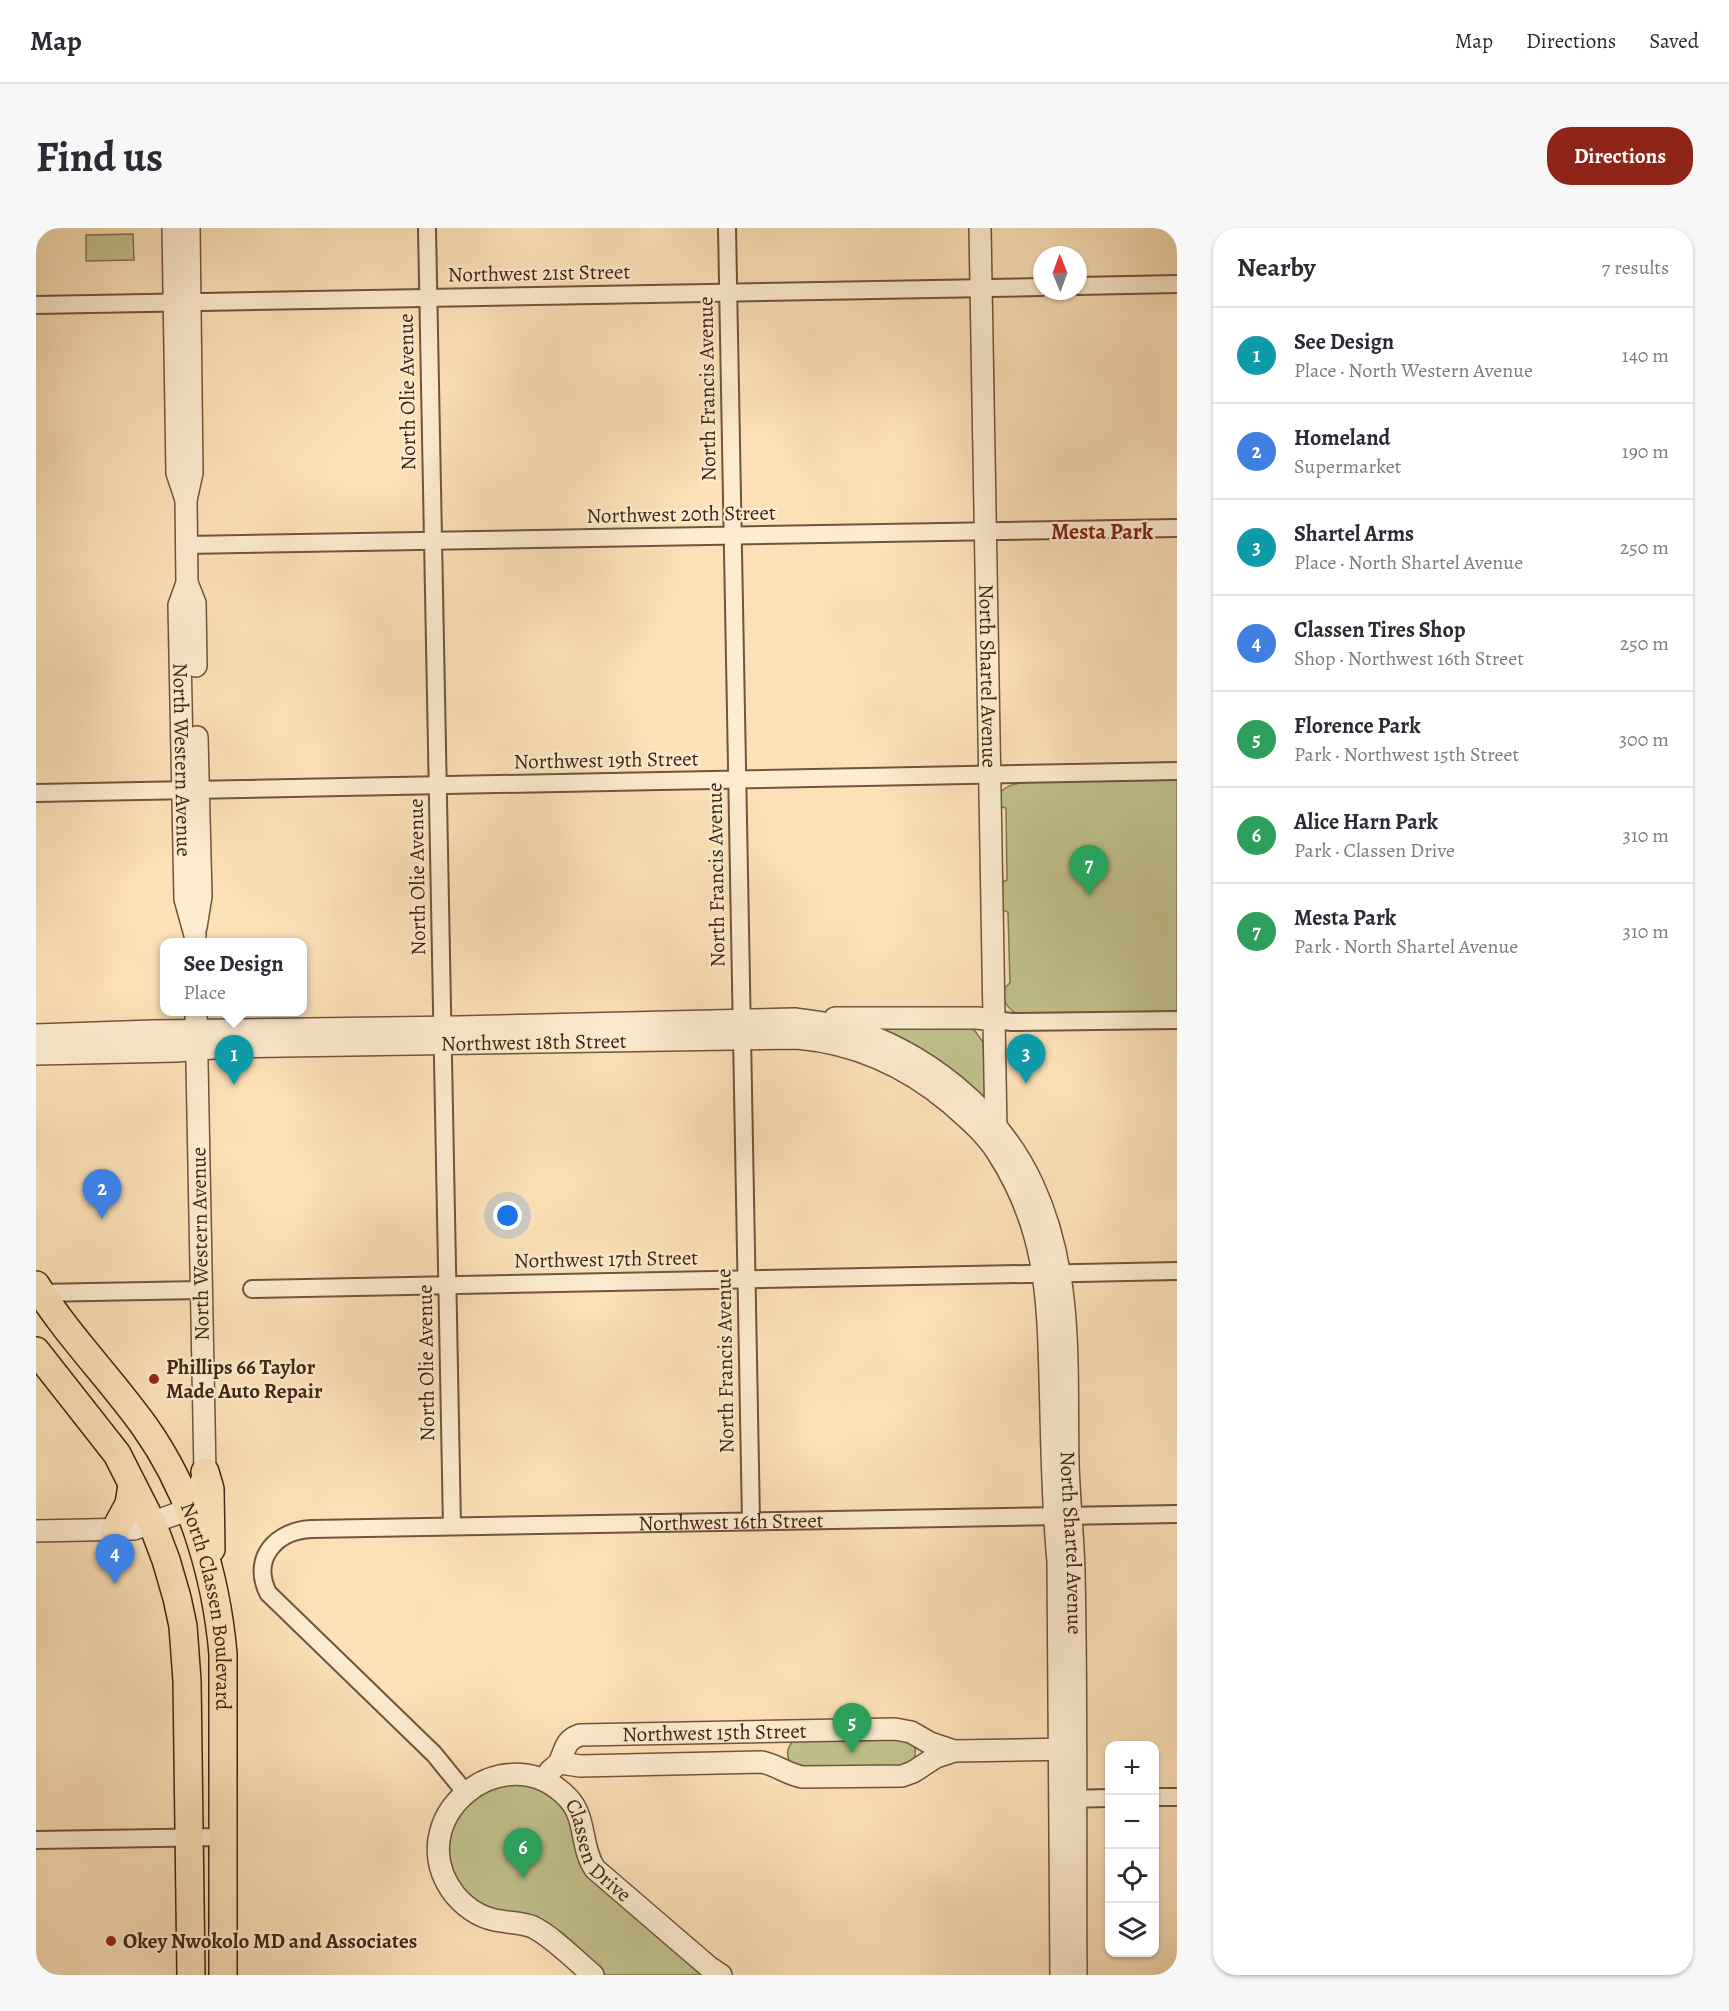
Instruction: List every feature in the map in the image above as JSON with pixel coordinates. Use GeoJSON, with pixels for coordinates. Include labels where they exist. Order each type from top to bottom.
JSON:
{"type":"FeatureCollection","features":[{"type":"Feature","properties":{"kind":"main road","name":"North Classen Boulevard"},"geometry":{"type":"LineString","coordinates":[[38,1290],[162,1453],[190,1509],[211,1584],[221,1633],[225,1688],[222,1837],[223,1975]]}},
{"type":"Feature","properties":{"kind":"main road","name":"North Classen Boulevard"},"geometry":{"type":"LineString","coordinates":[[36,1351],[117,1454],[152,1523],[166,1560],[183,1626],[187,1681],[191,1975]]}},
{"type":"Feature","properties":{"kind":"main road"},"geometry":{"type":"LineString","coordinates":[[205,1472],[210,1489],[211,1584]]}},
{"type":"Feature","properties":{"kind":"main road"},"geometry":{"type":"LineString","coordinates":[[115,1530],[129,1504],[132,1485]]}},
{"type":"Feature","properties":{"kind":"street","name":"North Western Avenue"},"geometry":{"type":"LineString","coordinates":[[173,228],[182,303],[192,473],[186,500],[186,546],[187,583],[195,603],[191,789],[201,896],[195,938]]}},
{"type":"Feature","properties":{"kind":"street","name":"North Western Avenue"},"geometry":{"type":"LineString","coordinates":[[182,303],[189,228]]}},
{"type":"Feature","properties":{"kind":"street","name":"North Olie Avenue"},"geometry":{"type":"LineString","coordinates":[[427,228],[452,1526]]}},
{"type":"Feature","properties":{"kind":"street","name":"North Francis Avenue"},"geometry":{"type":"LineString","coordinates":[[727,228],[751,1521]]}},
{"type":"Feature","properties":{"kind":"street","name":"North Shartel Avenue"},"geometry":{"type":"LineString","coordinates":[[980,228],[996,1151],[1025,1204],[1037,1242],[1065,1305],[1062,1516],[1074,1580],[1060,1975]]}},
{"type":"Feature","properties":{"kind":"street"},"geometry":{"type":"LineString","coordinates":[[1087,286],[1177,284]]}},
{"type":"Feature","properties":{"kind":"street","name":"Northwest 21st Street"},"geometry":{"type":"LineString","coordinates":[[36,305],[1033,286]]}},
{"type":"Feature","properties":{"kind":"street","name":"Northwest 20th Street"},"geometry":{"type":"LineString","coordinates":[[186,546],[1177,528]]}},
{"type":"Feature","properties":{"kind":"street","name":"Northwest 19th Street"},"geometry":{"type":"LineString","coordinates":[[36,793],[1177,771]]}},
{"type":"Feature","properties":{"kind":"street"},"geometry":{"type":"LineString","coordinates":[[795,1019],[977,1018],[1012,1022],[1177,1020]]}},
{"type":"Feature","properties":{"kind":"street","name":"Northwest 18th Street"},"geometry":{"type":"LineString","coordinates":[[742,1029],[795,1019],[842,1027],[867,1035],[897,1048],[940,1074],[996,1126]]}},
{"type":"Feature","properties":{"kind":"street","name":"Northwest 18th Street"},"geometry":{"type":"LineString","coordinates":[[36,1035],[196,1031],[442,1035],[742,1029],[811,1039],[874,1056],[912,1075],[942,1096],[977,1127],[996,1151]]}},
{"type":"Feature","properties":{"kind":"street","name":"North Western Avenue"},"geometry":{"type":"LineString","coordinates":[[190,1509],[205,1472],[196,1031]]}},
{"type":"Feature","properties":{"kind":"street","name":"Northwest 18th Street"},"geometry":{"type":"LineString","coordinates":[[36,1054],[102,1053],[196,1031]]}},
{"type":"Feature","properties":{"kind":"street"},"geometry":{"type":"LineString","coordinates":[[101,1032],[102,1053]]}},
{"type":"Feature","properties":{"kind":"street","name":"North Shartel Avenue"},"geometry":{"type":"LineString","coordinates":[[996,1126],[1032,1182],[1046,1214],[1057,1249],[1053,1274]]}},
{"type":"Feature","properties":{"kind":"street","name":"Northwest 17th Street"},"geometry":{"type":"LineString","coordinates":[[252,1289],[1177,1271]]}},
{"type":"Feature","properties":{"kind":"street"},"geometry":{"type":"LineString","coordinates":[[38,1290],[201,1290]]}},
{"type":"Feature","properties":{"kind":"street"},"geometry":{"type":"LineString","coordinates":[[36,1531],[134,1529],[190,1509]]}},
{"type":"Feature","properties":{"kind":"street","name":"Northwest 16th Street"},"geometry":{"type":"LineString","coordinates":[[465,1792],[434,1754],[268,1593],[263,1577],[263,1560],[273,1546],[286,1535],[294,1531],[311,1529],[1177,1514]]}},
{"type":"Feature","properties":{"kind":"street","name":"Northwest 15th Street"},"geometry":{"type":"LineString","coordinates":[[544,1780],[560,1762],[565,1744],[580,1735],[895,1729],[911,1732],[930,1743],[954,1751]]}},
{"type":"Feature","properties":{"kind":"street"},"geometry":{"type":"LineString","coordinates":[[779,1731],[779,1767]]}},
{"type":"Feature","properties":{"kind":"street","name":"Northwest 15th Street"},"geometry":{"type":"LineString","coordinates":[[560,1762],[580,1766],[762,1762],[803,1777],[902,1776],[914,1772],[936,1757],[954,1751],[1067,1749]]}},
{"type":"Feature","properties":{"kind":"street","name":"Classen Drive"},"geometry":{"type":"LineString","coordinates":[[593,1975],[534,1928],[487,1918],[471,1910],[454,1893],[444,1876],[439,1849],[447,1814],[465,1792],[479,1783],[505,1775],[523,1775],[544,1780],[563,1793],[576,1809],[582,1823],[588,1856],[595,1869],[721,1975]]}},
{"type":"Feature","properties":{"kind":"street"},"geometry":{"type":"LineString","coordinates":[[1159,1797],[1177,1797]]}},
{"type":"Feature","properties":{"kind":"street"},"geometry":{"type":"LineString","coordinates":[[1067,1799],[1105,1798]]}},
{"type":"Feature","properties":{"kind":"street","name":"North Shartel Avenue"},"geometry":{"type":"LineString","coordinates":[[1067,1799],[1076,1975]]}},
{"type":"Feature","properties":{"kind":"street"},"geometry":{"type":"LineString","coordinates":[[36,1840],[222,1837]]}},
{"type":"Feature","properties":{"kind":"green space"},"geometry":{"type":"Polygon","coordinates":[[[133,234],[134,260],[86,261],[86,235],[133,234]]]}},
{"type":"Feature","properties":{"kind":"green space"},"geometry":{"type":"Polygon","coordinates":[[[1177,780],[1177,1012],[1023,1016],[1013,1011],[1003,998],[1005,988],[1010,983],[1008,912],[1002,910],[1001,883],[1007,880],[1006,808],[1002,807],[999,800],[1002,791],[1012,785],[1030,782],[1177,780]]]}},
{"type":"Feature","properties":{"kind":"green space"},"geometry":{"type":"Polygon","coordinates":[[[877,1024],[966,1026],[975,1031],[983,1042],[985,1094],[981,1098],[883,1033],[877,1024]]]}},
{"type":"Feature","properties":{"kind":"green space"},"geometry":{"type":"Polygon","coordinates":[[[901,1736],[914,1745],[915,1749],[914,1758],[905,1768],[802,1770],[792,1766],[788,1756],[789,1746],[794,1740],[901,1736]]]}},
{"type":"Feature","properties":{"kind":"green space"},"geometry":{"type":"Polygon","coordinates":[[[505,1783],[536,1787],[563,1806],[570,1818],[579,1857],[709,1975],[605,1975],[542,1924],[488,1909],[462,1891],[448,1861],[449,1829],[474,1795],[505,1783]]]}},
{"type":"Feature","properties":{"kind":"place","name":"Mesta Park"},"geometry":{"type":"Point","coordinates":[1089,895]}},
{"type":"Feature","properties":{"kind":"place","name":"Shartel Arms"},"geometry":{"type":"Point","coordinates":[1026,1084]}},
{"type":"Feature","properties":{"kind":"place","name":"See Design"},"geometry":{"type":"Point","coordinates":[234,1085]}},
{"type":"Feature","properties":{"kind":"place","name":"Homeland"},"geometry":{"type":"Point","coordinates":[102,1219]}},
{"type":"Feature","properties":{"kind":"place","name":"Phillips 66 Taylor Made Auto Repair"},"geometry":{"type":"Point","coordinates":[154,1379]}},
{"type":"Feature","properties":{"kind":"place","name":"Classen Tires Shop"},"geometry":{"type":"Point","coordinates":[115,1584]}},
{"type":"Feature","properties":{"kind":"place","name":"Florence Park"},"geometry":{"type":"Point","coordinates":[852,1753]}},
{"type":"Feature","properties":{"kind":"place","name":"Alice Harn Park"},"geometry":{"type":"Point","coordinates":[523,1878]}},
{"type":"Feature","properties":{"kind":"place","name":"Okey Nwokolo MD and Associates"},"geometry":{"type":"Point","coordinates":[111,1941]}},
{"type":"Feature","properties":{"kind":"district","name":"Mesta Park"},"geometry":{"type":"Point","coordinates":[1102,532]}}]}
